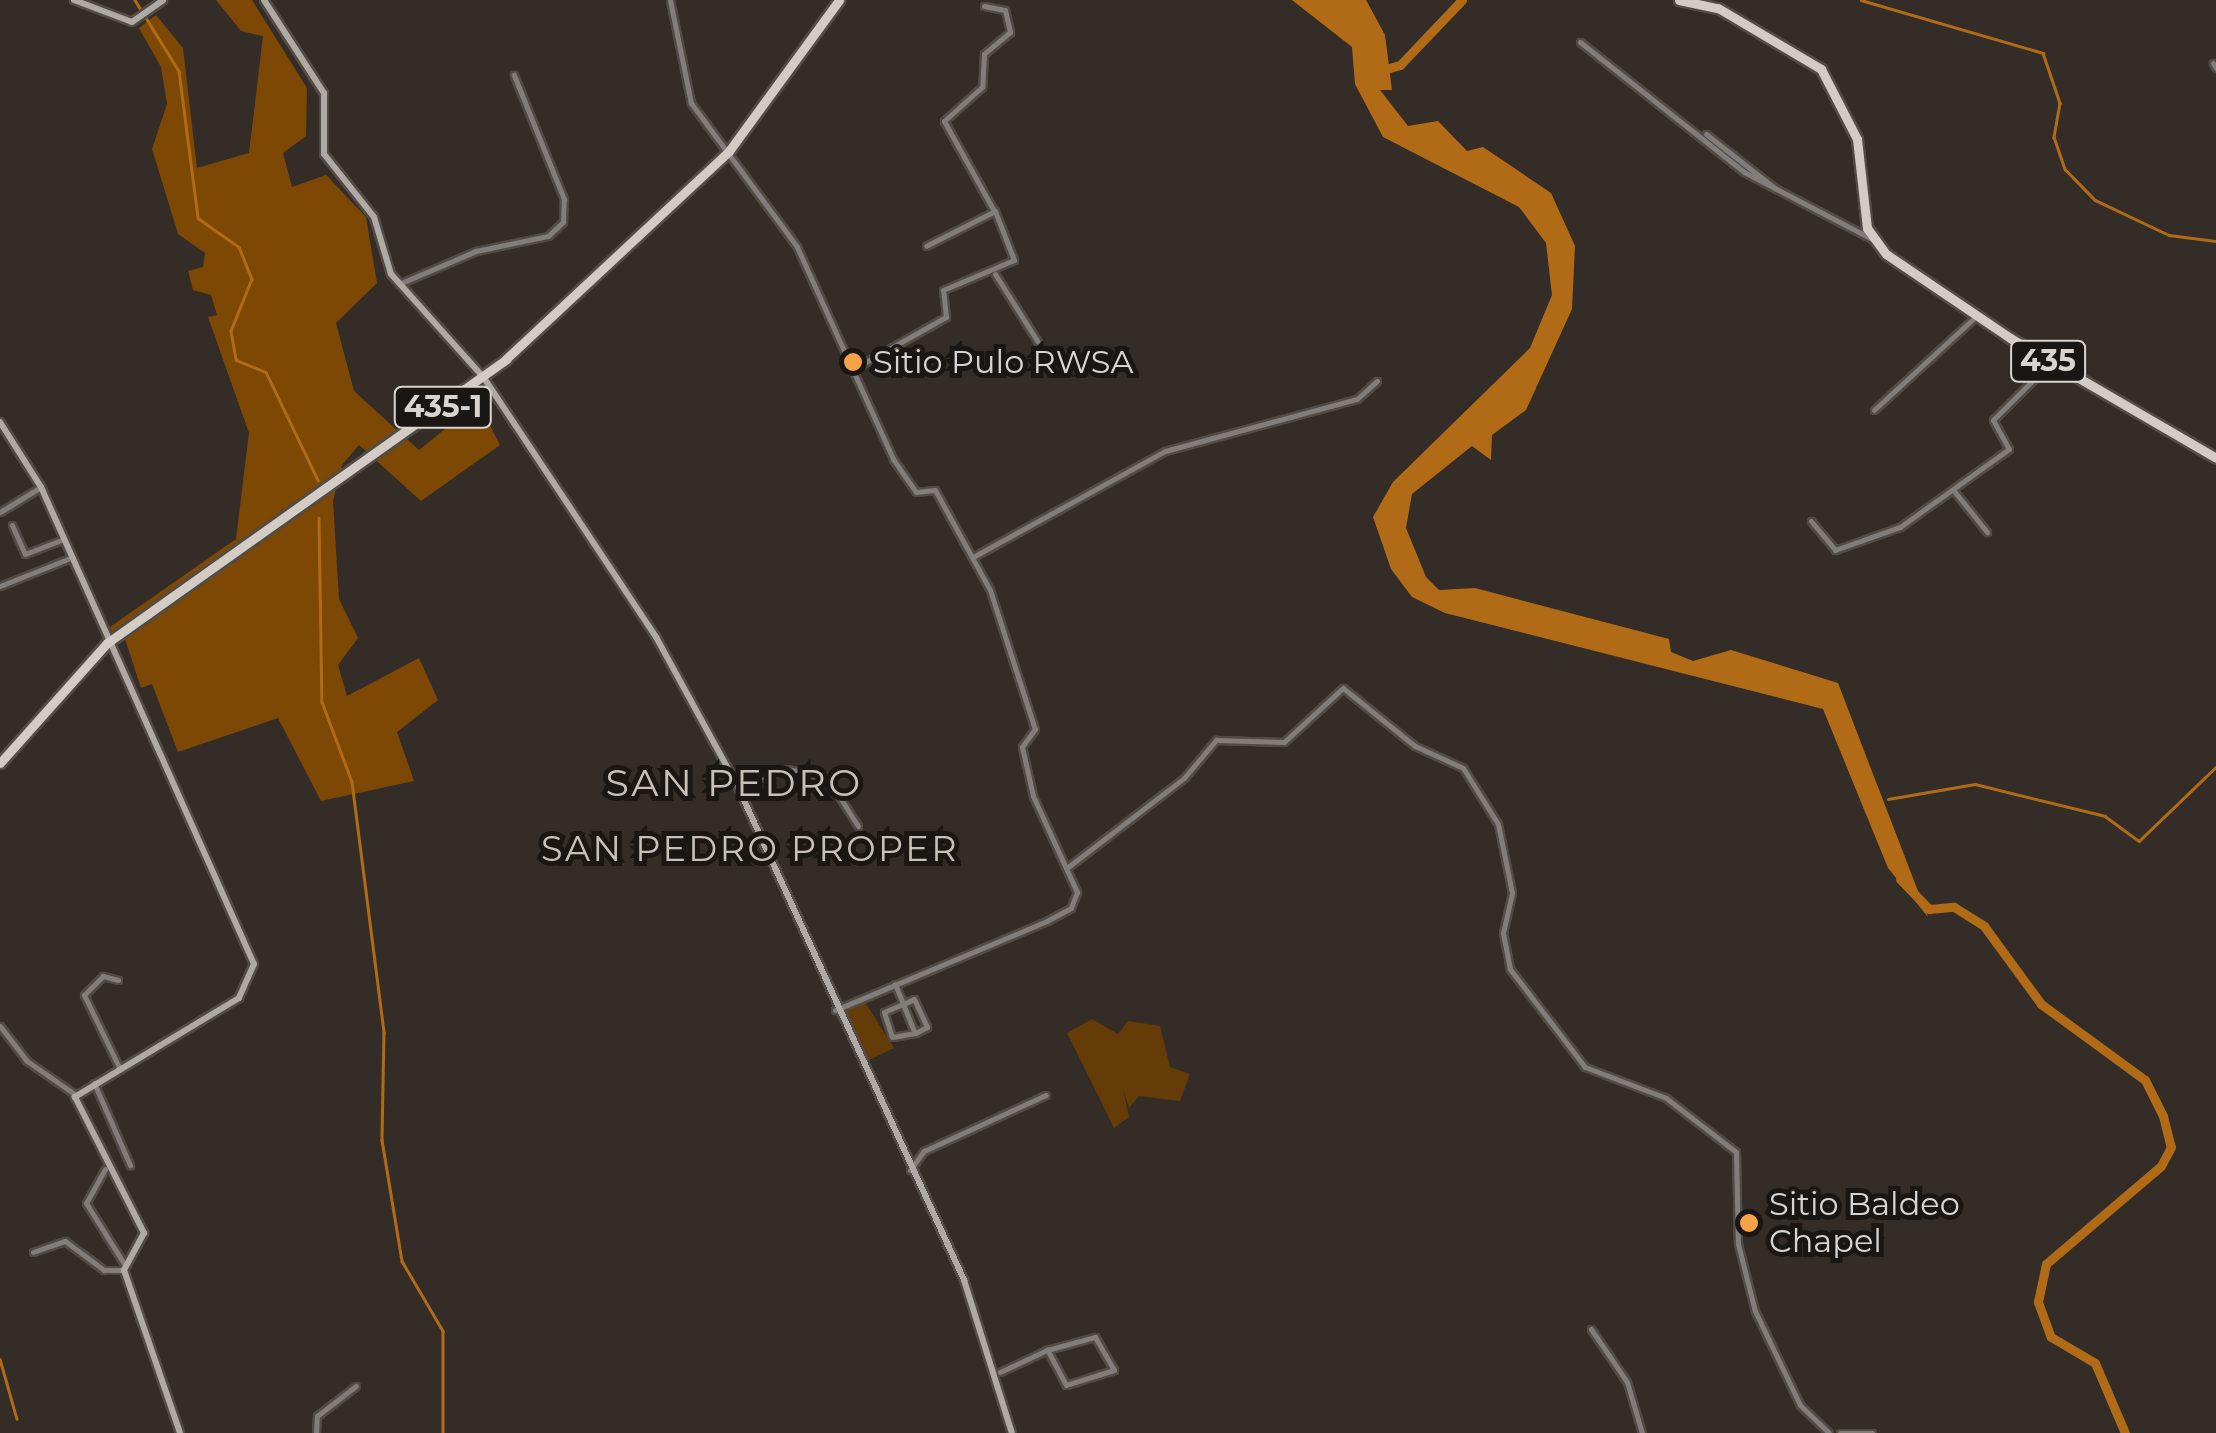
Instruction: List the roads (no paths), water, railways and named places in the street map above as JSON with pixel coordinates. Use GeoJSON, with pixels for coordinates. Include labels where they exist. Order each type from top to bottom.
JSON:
{"type":"FeatureCollection","features":[{"type":"Feature","properties":{"kind":"main road","name":"435-1"},"geometry":{"type":"LineString","coordinates":[[0,763],[107,643],[484,378],[729,151],[838,0]]}},
{"type":"Feature","properties":{"kind":"main road"},"geometry":{"type":"LineString","coordinates":[[1678,0],[1718,8],[1822,69],[1857,139],[1872,239]]}},
{"type":"Feature","properties":{"kind":"main road","name":"435"},"geometry":{"type":"LineString","coordinates":[[1872,239],[1975,316],[2216,458]]}},
{"type":"Feature","properties":{"kind":"street"},"geometry":{"type":"LineString","coordinates":[[74,0],[120,22],[138,19],[163,0]]}},
{"type":"Feature","properties":{"kind":"street"},"geometry":{"type":"LineString","coordinates":[[264,0],[324,93],[324,154],[374,217],[399,284],[484,378],[656,636],[736,785],[1000,1372],[1012,1433]]}},
{"type":"Feature","properties":{"kind":"street"},"geometry":{"type":"LineString","coordinates":[[670,0],[692,103],[797,247],[893,459],[916,492],[935,490],[972,557],[1035,728],[1022,747],[1032,796],[1077,892],[1071,908],[835,1010]]}},
{"type":"Feature","properties":{"kind":"street"},"geometry":{"type":"LineString","coordinates":[[850,371],[946,317],[943,290],[994,273],[1014,260],[995,212],[944,121],[982,87],[984,54],[1010,32],[1006,10],[984,6]]}},
{"type":"Feature","properties":{"kind":"street"},"geometry":{"type":"LineString","coordinates":[[1580,42],[1779,192],[1872,239]]}},
{"type":"Feature","properties":{"kind":"street"},"geometry":{"type":"LineString","coordinates":[[399,284],[476,251],[548,236],[563,222],[564,198],[514,74]]}},
{"type":"Feature","properties":{"kind":"street"},"geometry":{"type":"LineString","coordinates":[[926,246],[995,212]]}},
{"type":"Feature","properties":{"kind":"street"},"geometry":{"type":"LineString","coordinates":[[994,273],[1038,342]]}},
{"type":"Feature","properties":{"kind":"street"},"geometry":{"type":"LineString","coordinates":[[1874,410],[1975,316]]}},
{"type":"Feature","properties":{"kind":"street"},"geometry":{"type":"LineString","coordinates":[[1811,521],[1829,550],[1840,549],[1892,532],[1954,492],[2009,449],[1993,420],[2051,362]]}},
{"type":"Feature","properties":{"kind":"street"},"geometry":{"type":"LineString","coordinates":[[972,557],[1165,451],[1357,399],[1378,380]]}},
{"type":"Feature","properties":{"kind":"street"},"geometry":{"type":"LineString","coordinates":[[0,422],[41,487],[68,559],[255,972],[239,998],[76,1095]]}},
{"type":"Feature","properties":{"kind":"street"},"geometry":{"type":"LineString","coordinates":[[0,512],[41,487]]}},
{"type":"Feature","properties":{"kind":"street"},"geometry":{"type":"LineString","coordinates":[[1954,492],[1988,532]]}},
{"type":"Feature","properties":{"kind":"street"},"geometry":{"type":"LineString","coordinates":[[12,525],[25,554],[61,540]]}},
{"type":"Feature","properties":{"kind":"street"},"geometry":{"type":"LineString","coordinates":[[0,586],[68,559]]}},
{"type":"Feature","properties":{"kind":"street"},"geometry":{"type":"LineString","coordinates":[[1068,868],[1184,778],[1216,740],[1284,742],[1343,688],[1415,746],[1463,768],[1498,824],[1512,893],[1503,933],[1510,969],[1585,1067],[1666,1098],[1736,1152],[1738,1244],[1760,1325],[1800,1405],[1829,1433]]}},
{"type":"Feature","properties":{"kind":"street"},"geometry":{"type":"LineString","coordinates":[[736,785],[787,769],[827,777],[858,826]]}},
{"type":"Feature","properties":{"kind":"street"},"geometry":{"type":"LineString","coordinates":[[118,980],[103,976],[84,996],[120,1069]]}},
{"type":"Feature","properties":{"kind":"street"},"geometry":{"type":"LineString","coordinates":[[895,984],[915,1033]]}},
{"type":"Feature","properties":{"kind":"street"},"geometry":{"type":"LineString","coordinates":[[917,999],[927,1027],[915,1033],[892,1038],[883,1014],[917,999]]}},
{"type":"Feature","properties":{"kind":"street"},"geometry":{"type":"LineString","coordinates":[[0,1026],[27,1061],[76,1095],[105,1170],[130,1197],[144,1233],[124,1266],[104,1270],[65,1241],[33,1252]]}},
{"type":"Feature","properties":{"kind":"street"},"geometry":{"type":"LineString","coordinates":[[94,1084],[130,1165]]}},
{"type":"Feature","properties":{"kind":"street"},"geometry":{"type":"LineString","coordinates":[[910,1170],[924,1151],[1046,1095]]}},
{"type":"Feature","properties":{"kind":"street"},"geometry":{"type":"LineString","coordinates":[[105,1170],[86,1204],[124,1266],[180,1433]]}},
{"type":"Feature","properties":{"kind":"street"},"geometry":{"type":"LineString","coordinates":[[1591,1330],[1627,1382],[1642,1433]]}},
{"type":"Feature","properties":{"kind":"street"},"geometry":{"type":"LineString","coordinates":[[1000,1372],[1047,1350],[1095,1337],[1114,1370],[1066,1386],[1047,1350]]}},
{"type":"Feature","properties":{"kind":"street"},"geometry":{"type":"LineString","coordinates":[[316,1433],[317,1416],[356,1386]]}},
{"type":"Feature","properties":{"kind":"street"},"geometry":{"type":"LineString","coordinates":[[1840,1433],[1872,1433]]}},
{"type":"Feature","properties":{"kind":"waterway"},"geometry":{"type":"LineString","coordinates":[[135,0],[179,71],[198,218],[239,247],[252,279],[231,331],[236,360],[266,372],[318,480]]}},
{"type":"Feature","properties":{"kind":"waterway"},"geometry":{"type":"LineString","coordinates":[[1379,71],[1400,65],[1462,0]]}},
{"type":"Feature","properties":{"kind":"waterway"},"geometry":{"type":"LineString","coordinates":[[1861,0],[2043,53],[2060,103],[2054,137],[2065,169],[2095,200],[2169,235],[2216,241]]}},
{"type":"Feature","properties":{"kind":"waterway"},"geometry":{"type":"LineString","coordinates":[[319,518],[322,702],[352,782],[384,1033],[382,1140],[402,1261],[443,1331],[443,1433]]}},
{"type":"Feature","properties":{"kind":"waterway"},"geometry":{"type":"LineString","coordinates":[[1888,799],[1975,784],[2105,816],[2139,841],[2216,767]]}},
{"type":"Feature","properties":{"kind":"waterway"},"geometry":{"type":"LineString","coordinates":[[1900,879],[1929,909],[1954,907],[1984,926],[2041,1004],[2145,1080],[2163,1116],[2171,1147],[2161,1166],[2046,1264],[2038,1302],[2051,1337],[2095,1363],[2125,1433]]}},
{"type":"Feature","properties":{"kind":"waterway"},"geometry":{"type":"LineString","coordinates":[[0,1359],[17,1419]]}},
{"type":"Feature","properties":{"kind":"place","name":"Sitio Pulo RWSA"},"geometry":{"type":"Point","coordinates":[853,362]}},
{"type":"Feature","properties":{"kind":"place","name":"Sitio Baldeo Chapel"},"geometry":{"type":"Point","coordinates":[1749,1223]}},
{"type":"Feature","properties":{"kind":"district","name":"SAN PEDRO"},"geometry":{"type":"Point","coordinates":[734,783]}},
{"type":"Feature","properties":{"kind":"district","name":"SAN PEDRO PROPER"},"geometry":{"type":"Point","coordinates":[750,849]}}]}
